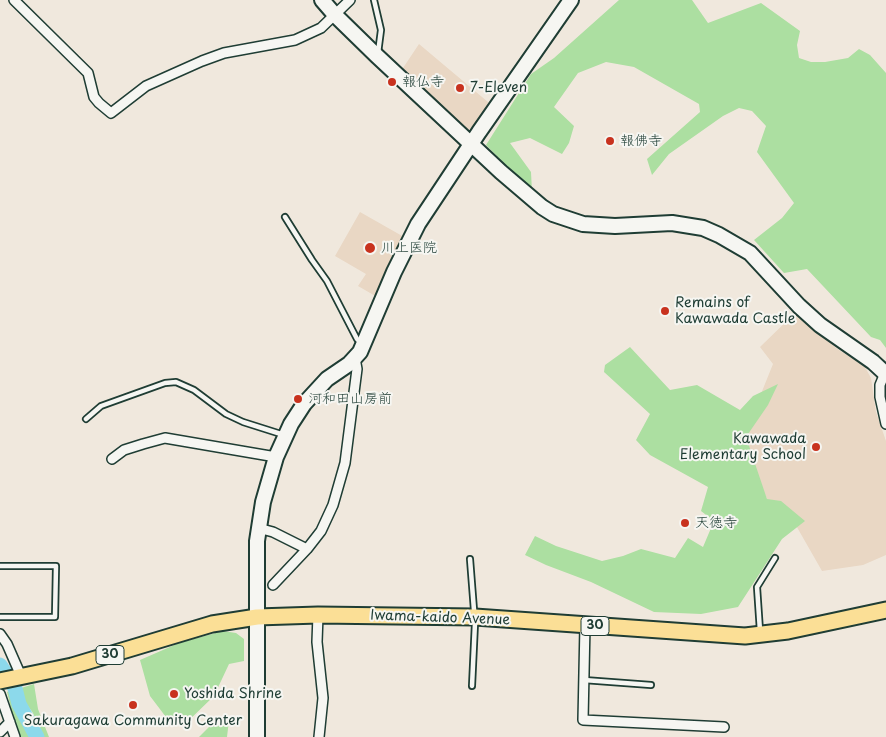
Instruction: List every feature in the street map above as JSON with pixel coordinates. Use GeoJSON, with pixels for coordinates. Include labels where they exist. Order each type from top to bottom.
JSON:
{"type":"FeatureCollection","features":[{"type":"Feature","properties":{"kind":"main road","name":"Iwama-kaido Avenue"},"geometry":{"type":"LineString","coordinates":[[0,680],[72,666],[212,624],[257,617],[318,615],[475,617],[712,634],[761,635],[788,632],[886,610]]}},
{"type":"Feature","properties":{"kind":"street"},"geometry":{"type":"LineString","coordinates":[[14,0],[88,74],[94,97],[111,113],[146,86],[224,52],[295,40],[321,28],[350,0]]}},
{"type":"Feature","properties":{"kind":"street"},"geometry":{"type":"LineString","coordinates":[[322,0],[334,15],[376,56],[524,193],[553,214],[583,224],[599,226],[658,222],[703,228],[735,244],[758,261],[798,306],[820,325],[886,373],[880,384],[880,397],[886,424]]}},
{"type":"Feature","properties":{"kind":"street"},"geometry":{"type":"LineString","coordinates":[[256,737],[258,528],[266,486],[276,458],[286,436],[313,392],[355,358],[364,346],[394,272],[418,224],[571,0]]}},
{"type":"Feature","properties":{"kind":"street"},"geometry":{"type":"LineString","coordinates":[[273,585],[307,549],[327,520],[340,485],[345,463],[357,369],[355,358]]}},
{"type":"Feature","properties":{"kind":"street"},"geometry":{"type":"LineString","coordinates":[[112,458],[124,450],[165,438],[276,458]]}},
{"type":"Feature","properties":{"kind":"street"},"geometry":{"type":"LineString","coordinates":[[258,528],[273,532],[307,549]]}},
{"type":"Feature","properties":{"kind":"street"},"geometry":{"type":"LineString","coordinates":[[318,615],[317,642],[322,698],[319,737]]}},
{"type":"Feature","properties":{"kind":"street"},"geometry":{"type":"LineString","coordinates":[[585,625],[583,720],[724,726]]}},
{"type":"Feature","properties":{"kind":"street"},"geometry":{"type":"LineString","coordinates":[[0,634],[7,644],[19,677]]}},
{"type":"Feature","properties":{"kind":"street"},"geometry":{"type":"LineString","coordinates":[[0,694],[15,737]]}},
{"type":"Feature","properties":{"kind":"street"},"geometry":{"type":"LineString","coordinates":[[0,732],[10,722]]}},
{"type":"Feature","properties":{"kind":"lane"},"geometry":{"type":"LineString","coordinates":[[374,0],[381,30],[380,49],[376,56]]}},
{"type":"Feature","properties":{"kind":"lane"},"geometry":{"type":"LineString","coordinates":[[285,217],[327,281],[358,340],[364,346]]}},
{"type":"Feature","properties":{"kind":"lane"},"geometry":{"type":"LineString","coordinates":[[86,419],[101,406],[165,383],[176,382],[194,390],[226,414],[286,436]]}},
{"type":"Feature","properties":{"kind":"lane"},"geometry":{"type":"LineString","coordinates":[[761,635],[757,588],[776,558]]}},
{"type":"Feature","properties":{"kind":"lane"},"geometry":{"type":"LineString","coordinates":[[470,559],[475,617],[472,686]]}},
{"type":"Feature","properties":{"kind":"lane"},"geometry":{"type":"LineString","coordinates":[[0,566],[56,566],[55,617],[0,617]]}},
{"type":"Feature","properties":{"kind":"lane"},"geometry":{"type":"LineString","coordinates":[[584,680],[651,685]]}},
{"type":"Feature","properties":{"kind":"shaded area"},"geometry":{"type":"Polygon","coordinates":[[[419,44],[488,102],[486,114],[475,129],[468,129],[410,79],[403,68],[419,44]]]}},
{"type":"Feature","properties":{"kind":"shaded area","name":"川上医院"},"geometry":{"type":"Polygon","coordinates":[[[360,212],[404,237],[377,297],[358,286],[366,274],[335,256],[360,212]]]}},
{"type":"Feature","properties":{"kind":"shaded area","name":"Kawawada Elementary School"},"geometry":{"type":"Polygon","coordinates":[[[796,312],[836,348],[865,367],[871,378],[876,412],[886,441],[886,555],[863,565],[822,571],[786,508],[774,513],[745,453],[746,431],[773,364],[760,347],[796,312]]]}},
{"type":"Feature","properties":{"kind":"green space"},"geometry":{"type":"Polygon","coordinates":[[[619,0],[692,0],[708,23],[761,3],[800,31],[797,45],[799,58],[811,62],[825,62],[848,58],[859,49],[870,55],[886,73],[886,348],[880,340],[871,337],[807,269],[784,273],[754,240],[782,218],[794,203],[757,152],[766,126],[752,111],[739,108],[723,116],[669,154],[652,175],[647,159],[700,112],[699,104],[634,67],[606,62],[578,73],[554,107],[574,126],[569,143],[562,154],[530,138],[510,143],[531,172],[532,192],[486,145],[531,74],[554,58],[619,0]]]}},
{"type":"Feature","properties":{"kind":"green space"},"geometry":{"type":"Polygon","coordinates":[[[630,347],[670,390],[697,385],[740,410],[753,396],[778,384],[768,405],[746,437],[767,499],[781,501],[805,521],[782,539],[738,607],[701,614],[654,612],[591,582],[525,555],[535,536],[556,546],[602,561],[641,549],[675,558],[688,538],[703,547],[714,521],[701,511],[708,487],[650,455],[636,440],[650,414],[604,372],[605,365],[630,347]]]}},
{"type":"Feature","properties":{"kind":"green space"},"geometry":{"type":"Polygon","coordinates":[[[223,631],[236,633],[244,639],[244,661],[229,664],[214,696],[183,726],[172,725],[150,696],[140,660],[179,643],[223,631]]]}},
{"type":"Feature","properties":{"kind":"green space"},"geometry":{"type":"Polygon","coordinates":[[[34,684],[38,709],[49,737],[41,737],[33,713],[25,702],[21,688],[34,684]]]}},
{"type":"Feature","properties":{"kind":"green space"},"geometry":{"type":"Polygon","coordinates":[[[10,690],[20,716],[28,729],[29,737],[18,737],[7,692],[10,690]]]}},
{"type":"Feature","properties":{"kind":"green space"},"geometry":{"type":"Polygon","coordinates":[[[218,718],[229,720],[227,737],[199,737],[218,718]]]}},
{"type":"Feature","properties":{"kind":"waterway"},"geometry":{"type":"LineString","coordinates":[[0,665],[15,688],[19,704],[37,737]]}},
{"type":"Feature","properties":{"kind":"place","name":"報仏寺"},"geometry":{"type":"Point","coordinates":[392,82]}},
{"type":"Feature","properties":{"kind":"place","name":"7-Eleven"},"geometry":{"type":"Point","coordinates":[460,88]}},
{"type":"Feature","properties":{"kind":"place","name":"報佛寺"},"geometry":{"type":"Point","coordinates":[610,141]}},
{"type":"Feature","properties":{"kind":"place","name":"川上医院"},"geometry":{"type":"Point","coordinates":[370,248]}},
{"type":"Feature","properties":{"kind":"place","name":"Remains of Kawawada Castle"},"geometry":{"type":"Point","coordinates":[665,311]}},
{"type":"Feature","properties":{"kind":"place","name":"河和田山房前"},"geometry":{"type":"Point","coordinates":[298,399]}},
{"type":"Feature","properties":{"kind":"place","name":"Kawawada Elementary School"},"geometry":{"type":"Point","coordinates":[816,447]}},
{"type":"Feature","properties":{"kind":"place","name":"天徳寺"},"geometry":{"type":"Point","coordinates":[685,523]}},
{"type":"Feature","properties":{"kind":"place","name":"Yoshida Shrine"},"geometry":{"type":"Point","coordinates":[174,694]}},
{"type":"Feature","properties":{"kind":"place","name":"Sakuragawa Community Center"},"geometry":{"type":"Point","coordinates":[133,705]}}]}
